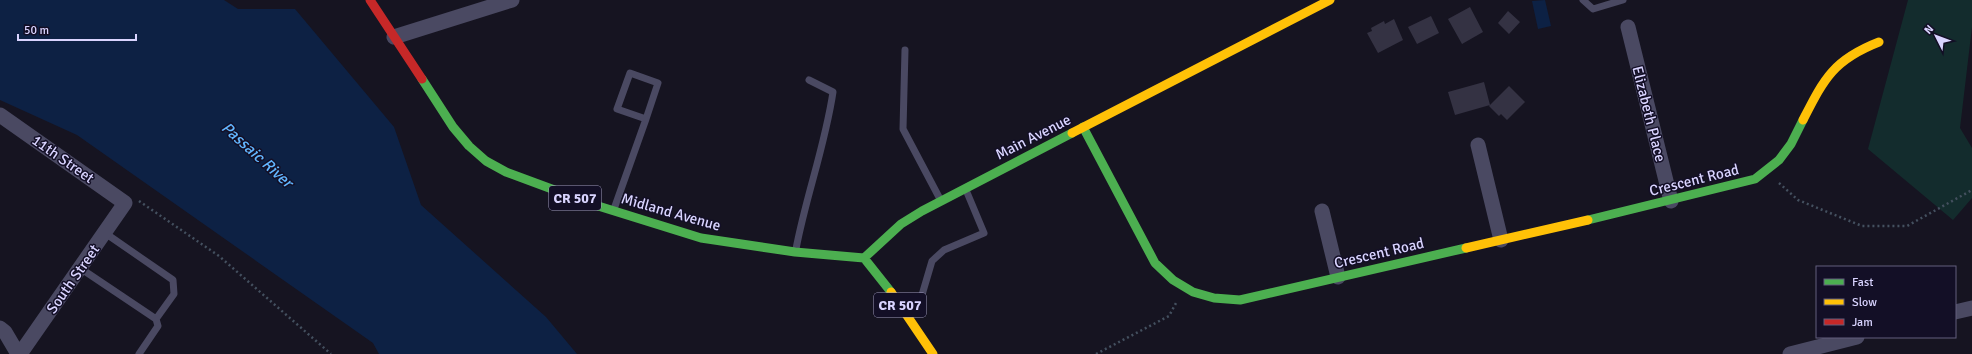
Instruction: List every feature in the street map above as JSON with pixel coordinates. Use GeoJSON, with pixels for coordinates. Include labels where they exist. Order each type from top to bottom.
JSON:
{"type":"FeatureCollection","features":[{"type":"Feature","properties":{"kind":"street","name":"Midland Avenue"},"geometry":{"type":"LineString","coordinates":[[370,0],[453,127],[469,146],[486,160],[506,172],[614,211],[701,238],[795,252],[864,258]]}},
{"type":"Feature","properties":{"kind":"street"},"geometry":{"type":"LineString","coordinates":[[394,37],[512,0]]}},
{"type":"Feature","properties":{"kind":"street","name":"Main Avenue"},"geometry":{"type":"LineString","coordinates":[[864,258],[901,224],[941,201],[1330,0]]}},
{"type":"Feature","properties":{"kind":"street","name":"Elizabeth Place"},"geometry":{"type":"LineString","coordinates":[[1628,27],[1671,201]]}},
{"type":"Feature","properties":{"kind":"street","name":"Crescent Road"},"geometry":{"type":"LineString","coordinates":[[1083,127],[1155,263],[1169,278],[1184,289],[1203,297],[1223,300],[1240,300],[1671,201],[1755,179],[1779,160],[1791,144],[1822,84],[1833,70],[1848,57],[1879,42]]}},
{"type":"Feature","properties":{"kind":"street","name":"11th Street"},"geometry":{"type":"LineString","coordinates":[[0,115],[125,204]]}},
{"type":"Feature","properties":{"kind":"street"},"geometry":{"type":"LineString","coordinates":[[1478,145],[1501,240]]}},
{"type":"Feature","properties":{"kind":"street","name":"South Street"},"geometry":{"type":"LineString","coordinates":[[19,354],[125,204]]}},
{"type":"Feature","properties":{"kind":"street"},"geometry":{"type":"LineString","coordinates":[[1322,211],[1338,277]]}},
{"type":"Feature","properties":{"kind":"street","name":"CR 507"},"geometry":{"type":"LineString","coordinates":[[864,258],[882,279],[933,354]]}},
{"type":"Feature","properties":{"kind":"street"},"geometry":{"type":"LineString","coordinates":[[1956,312],[1972,308]]}},
{"type":"Feature","properties":{"kind":"street"},"geometry":{"type":"LineString","coordinates":[[0,328],[5,332],[19,354]]}},
{"type":"Feature","properties":{"kind":"street"},"geometry":{"type":"LineString","coordinates":[[1790,354],[1853,338]]}},
{"type":"Feature","properties":{"kind":"lane"},"geometry":{"type":"LineString","coordinates":[[1583,0],[1593,9],[1623,0]]}},
{"type":"Feature","properties":{"kind":"lane"},"geometry":{"type":"LineString","coordinates":[[905,50],[903,129],[941,201]]}},
{"type":"Feature","properties":{"kind":"lane"},"geometry":{"type":"LineString","coordinates":[[614,211],[646,119],[658,83],[630,73],[617,109],[646,119]]}},
{"type":"Feature","properties":{"kind":"lane"},"geometry":{"type":"LineString","coordinates":[[795,252],[803,211],[822,150],[833,92],[809,80]]}},
{"type":"Feature","properties":{"kind":"lane"},"geometry":{"type":"LineString","coordinates":[[906,313],[919,305],[932,261],[944,250],[984,233],[965,188]]}},
{"type":"Feature","properties":{"kind":"lane"},"geometry":{"type":"LineString","coordinates":[[105,232],[173,280],[174,294],[156,319]]}},
{"type":"Feature","properties":{"kind":"lane"},"geometry":{"type":"LineString","coordinates":[[80,268],[156,319],[158,326],[139,354]]}},
{"type":"Feature","properties":{"kind":"path"},"geometry":{"type":"LineString","coordinates":[[1765,171],[1798,200],[1862,226],[1907,226],[1972,190]]}},
{"type":"Feature","properties":{"kind":"path"},"geometry":{"type":"LineString","coordinates":[[125,204],[138,201],[219,256],[331,354]]}},
{"type":"Feature","properties":{"kind":"path"},"geometry":{"type":"LineString","coordinates":[[1096,354],[1169,316],[1184,289]]}},
{"type":"Feature","properties":{"kind":"green space"},"geometry":{"type":"Polygon","coordinates":[[[1908,0],[1972,0],[1972,27],[1960,128],[1972,148],[1972,198],[1953,220],[1868,149],[1908,0]]]}},
{"type":"Feature","properties":{"kind":"water","name":"Passaic River"},"geometry":{"type":"Polygon","coordinates":[[[0,0],[224,0],[238,9],[295,9],[394,127],[421,205],[546,317],[577,354],[379,354],[373,343],[77,135],[0,100],[0,0]]]}},
{"type":"Feature","properties":{"kind":"water"},"geometry":{"type":"Polygon","coordinates":[[[1545,0],[1551,26],[1538,29],[1532,1],[1545,0]]]}},
{"type":"Feature","properties":{"kind":"building"},"geometry":{"type":"Polygon","coordinates":[[[1470,7],[1483,32],[1462,44],[1448,19],[1470,7]]]}},
{"type":"Feature","properties":{"kind":"building"},"geometry":{"type":"Polygon","coordinates":[[[1508,11],[1520,22],[1509,34],[1498,23],[1508,11]]]}},
{"type":"Feature","properties":{"kind":"building"},"geometry":{"type":"Polygon","coordinates":[[[1431,16],[1439,33],[1417,44],[1408,27],[1431,16]]]}},
{"type":"Feature","properties":{"kind":"building"},"geometry":{"type":"Polygon","coordinates":[[[1394,19],[1403,40],[1378,53],[1367,33],[1372,31],[1371,28],[1384,21],[1385,24],[1394,19]]]}},
{"type":"Feature","properties":{"kind":"building"},"geometry":{"type":"Polygon","coordinates":[[[1484,82],[1490,105],[1455,115],[1448,92],[1484,82]]]}},
{"type":"Feature","properties":{"kind":"building"},"geometry":{"type":"Polygon","coordinates":[[[1509,86],[1525,102],[1507,120],[1501,114],[1499,116],[1489,106],[1509,86]]]}},
{"type":"Feature","properties":{"kind":"traffic: fast"},"geometry":{"type":"LineString","coordinates":[[422,79],[453,127],[469,146],[486,161],[506,172],[595,205],[701,238],[795,252],[864,258],[891,292]]}},
{"type":"Feature","properties":{"kind":"traffic: fast"},"geometry":{"type":"LineString","coordinates":[[1588,220],[1755,179],[1779,160],[1791,144],[1803,120]]}},
{"type":"Feature","properties":{"kind":"traffic: fast"},"geometry":{"type":"LineString","coordinates":[[1083,127],[1155,263],[1173,280],[1193,292],[1214,298],[1240,300],[1466,248]]}},
{"type":"Feature","properties":{"kind":"traffic: fast"},"geometry":{"type":"LineString","coordinates":[[864,258],[901,224],[922,211],[1072,133]]}},
{"type":"Feature","properties":{"kind":"traffic: slow"},"geometry":{"type":"LineString","coordinates":[[1072,133],[1330,0]]}},
{"type":"Feature","properties":{"kind":"traffic: slow"},"geometry":{"type":"LineString","coordinates":[[1803,120],[1817,93],[1832,72],[1851,56],[1879,42]]}},
{"type":"Feature","properties":{"kind":"traffic: slow"},"geometry":{"type":"LineString","coordinates":[[1466,248],[1588,220]]}},
{"type":"Feature","properties":{"kind":"traffic: slow"},"geometry":{"type":"LineString","coordinates":[[891,292],[933,354]]}},
{"type":"Feature","properties":{"kind":"traffic: jam"},"geometry":{"type":"LineString","coordinates":[[370,0],[422,79]]}}]}
